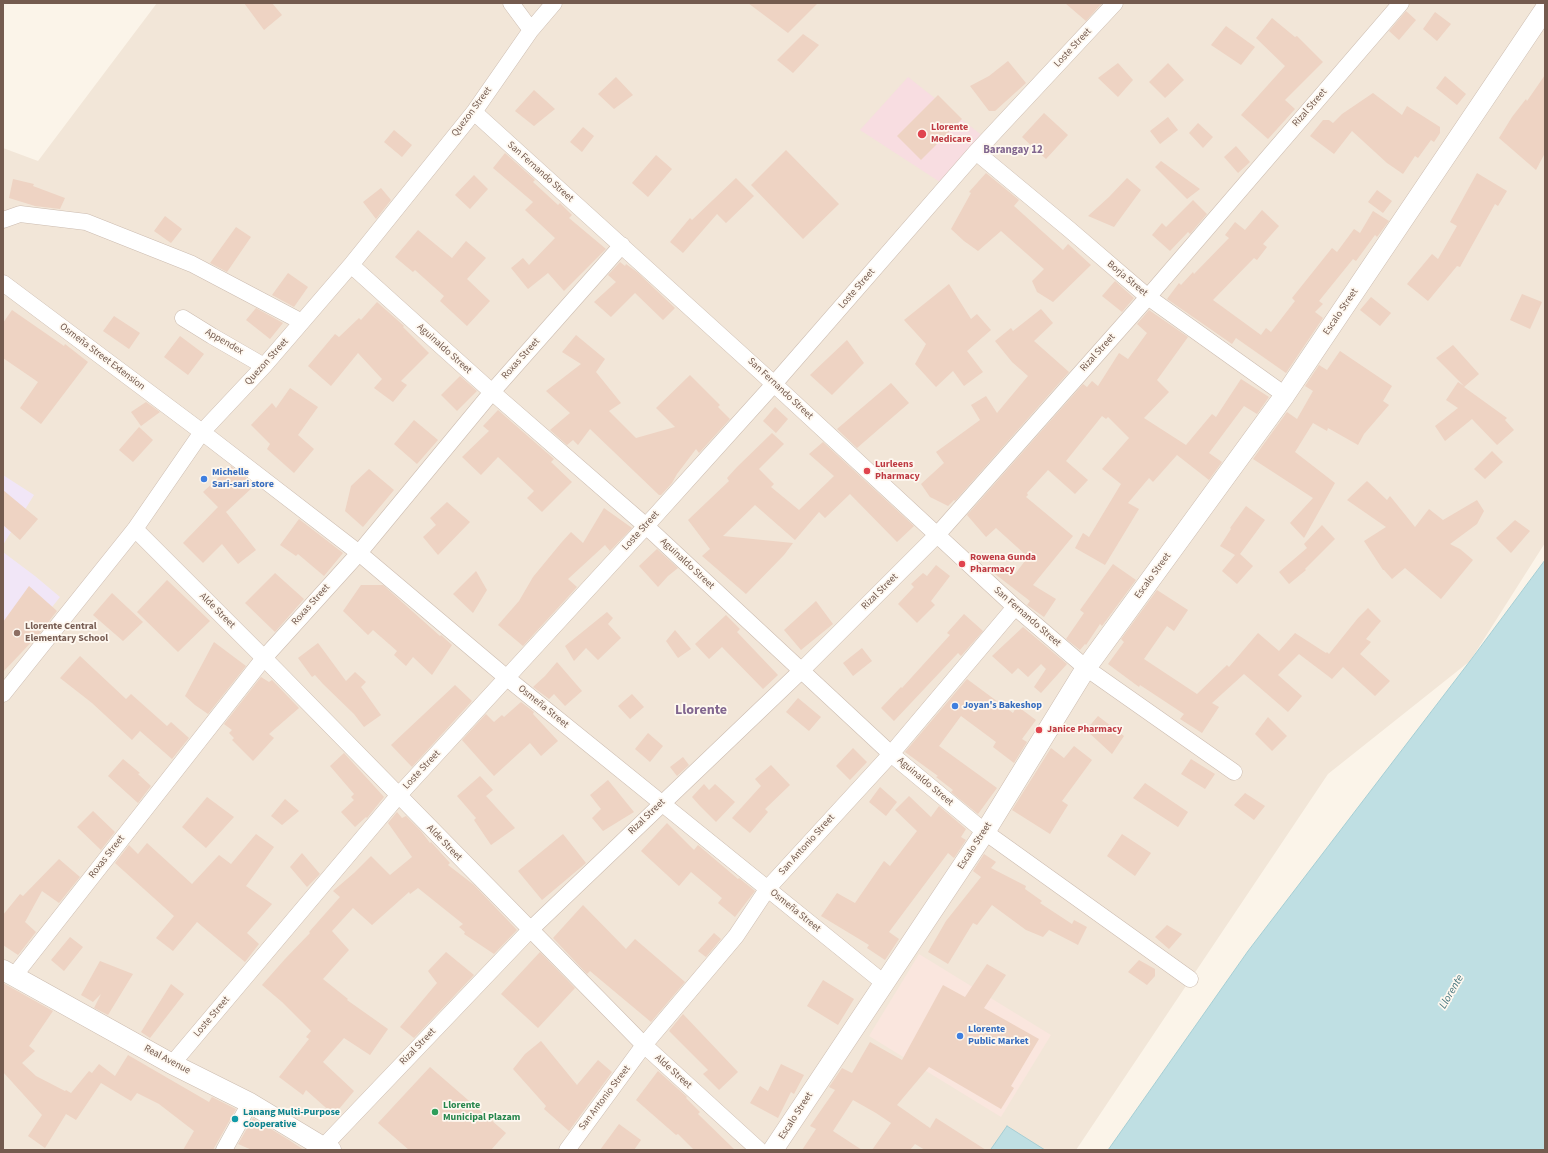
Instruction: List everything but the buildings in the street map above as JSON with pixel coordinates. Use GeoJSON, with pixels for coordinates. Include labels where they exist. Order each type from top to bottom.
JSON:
{"type":"FeatureCollection","features":[{"type":"Feature","properties":{"kind":"street"},"geometry":{"type":"LineString","coordinates":[[512,3],[531,30]]}},
{"type":"Feature","properties":{"kind":"street","name":"Quezon Street"},"geometry":{"type":"LineString","coordinates":[[3,694],[135,529],[202,432],[264,366],[351,266],[474,112],[531,30],[554,3]]}},
{"type":"Feature","properties":{"kind":"street","name":"Loste Street"},"geometry":{"type":"LineString","coordinates":[[172,1064],[398,796],[774,384],[976,152],[1115,3]]}},
{"type":"Feature","properties":{"kind":"street","name":"Rizal Street"},"geometry":{"type":"LineString","coordinates":[[327,1148],[530,930],[801,671],[937,535],[1148,297],[1401,3]]}},
{"type":"Feature","properties":{"kind":"street","name":"Escalo Street"},"geometry":{"type":"LineString","coordinates":[[774,1150],[985,832],[1086,668],[1285,395],[1545,9]]}},
{"type":"Feature","properties":{"kind":"street","name":"San Fernando Street"},"geometry":{"type":"LineString","coordinates":[[474,112],[774,384],[1015,607],[1086,668],[1234,772]]}},
{"type":"Feature","properties":{"kind":"street","name":"Borja Street"},"geometry":{"type":"LineString","coordinates":[[976,152],[1148,297],[1285,395]]}},
{"type":"Feature","properties":{"kind":"street"},"geometry":{"type":"LineString","coordinates":[[3,220],[20,214],[86,222],[192,264],[302,322]]}},
{"type":"Feature","properties":{"kind":"street","name":"Roxas Street"},"geometry":{"type":"LineString","coordinates":[[8,973],[264,658],[359,553],[492,392],[622,245]]}},
{"type":"Feature","properties":{"kind":"street","name":"Aguinaldo Street"},"geometry":{"type":"LineString","coordinates":[[351,266],[492,392],[646,526],[891,754],[985,832],[1190,979]]}},
{"type":"Feature","properties":{"kind":"street","name":"Osmeña Street Extension"},"geometry":{"type":"LineString","coordinates":[[3,283],[202,432]]}},
{"type":"Feature","properties":{"kind":"street","name":"Appendex"},"geometry":{"type":"LineString","coordinates":[[183,318],[264,366]]}},
{"type":"Feature","properties":{"kind":"street","name":"Osmeña Street"},"geometry":{"type":"LineString","coordinates":[[202,432],[359,553],[507,678],[884,983]]}},
{"type":"Feature","properties":{"kind":"street","name":"Alde Street"},"geometry":{"type":"LineString","coordinates":[[135,529],[264,658],[644,1045],[760,1150]]}},
{"type":"Feature","properties":{"kind":"street","name":"San Antonio Street"},"geometry":{"type":"LineString","coordinates":[[567,1150],[644,1045],[736,936],[768,888],[891,754],[1015,607]]}},
{"type":"Feature","properties":{"kind":"street","name":"Real Avenue"},"geometry":{"type":"LineString","coordinates":[[8,973],[172,1064],[250,1103],[327,1148]]}},
{"type":"Feature","properties":{"kind":"street"},"geometry":{"type":"LineString","coordinates":[[224,1150],[250,1103]]}},
{"type":"Feature","properties":{"kind":"shaded area"},"geometry":{"type":"Polygon","coordinates":[[[157,3],[1545,3],[1545,543],[1470,661],[1328,774],[1076,1150],[3,1150],[3,148],[38,161],[157,3]]]}},
{"type":"Feature","properties":{"kind":"shaded area","name":"Llorente Medicare"},"geometry":{"type":"Polygon","coordinates":[[[908,77],[984,137],[943,184],[860,130],[908,77]]]}},
{"type":"Feature","properties":{"kind":"shaded area"},"geometry":{"type":"Polygon","coordinates":[[[3,475],[34,495],[3,545],[3,475]]]}},
{"type":"Feature","properties":{"kind":"shaded area","name":"Llorente Central Elementary School"},"geometry":{"type":"Polygon","coordinates":[[[3,552],[60,597],[3,669],[3,552]]]}},
{"type":"Feature","properties":{"kind":"shaded area","name":"Llorente Public Market"},"geometry":{"type":"Polygon","coordinates":[[[919,954],[1051,1035],[1001,1117],[869,1036],[919,954]]]}},
{"type":"Feature","properties":{"kind":"water"},"geometry":{"type":"Polygon","coordinates":[[[1545,560],[1545,1150],[1108,1150],[1248,951],[1470,661],[1545,560]]]}},
{"type":"Feature","properties":{"kind":"water"},"geometry":{"type":"Polygon","coordinates":[[[1007,1126],[1045,1150],[991,1149],[1007,1126]]]}},
{"type":"Feature","properties":{"kind":"place","name":"Llorente Medicare"},"geometry":{"type":"Point","coordinates":[922,134]}},
{"type":"Feature","properties":{"kind":"place","name":"Lurleens Pharmacy"},"geometry":{"type":"Point","coordinates":[867,471]}},
{"type":"Feature","properties":{"kind":"place","name":"Michelle Sari-sari store"},"geometry":{"type":"Point","coordinates":[204,479]}},
{"type":"Feature","properties":{"kind":"place","name":"Rowena Gunda Pharmacy"},"geometry":{"type":"Point","coordinates":[962,564]}},
{"type":"Feature","properties":{"kind":"place","name":"Llorente Central Elementary School"},"geometry":{"type":"Point","coordinates":[17,633]}},
{"type":"Feature","properties":{"kind":"place","name":"Joyan's Bakeshop"},"geometry":{"type":"Point","coordinates":[955,706]}},
{"type":"Feature","properties":{"kind":"place","name":"Janice Pharmacy"},"geometry":{"type":"Point","coordinates":[1039,730]}},
{"type":"Feature","properties":{"kind":"place","name":"Llorente Public Market"},"geometry":{"type":"Point","coordinates":[960,1036]}},
{"type":"Feature","properties":{"kind":"place","name":"Llorente Municipal Plazam"},"geometry":{"type":"Point","coordinates":[435,1112]}},
{"type":"Feature","properties":{"kind":"place","name":"Lanang Multi-Purpose Cooperative"},"geometry":{"type":"Point","coordinates":[235,1119]}},
{"type":"Feature","properties":{"kind":"district","name":"Barangay 12"},"geometry":{"type":"Point","coordinates":[1013,151]}},
{"type":"Feature","properties":{"kind":"district","name":"Llorente"},"geometry":{"type":"Point","coordinates":[701,711]}}]}
